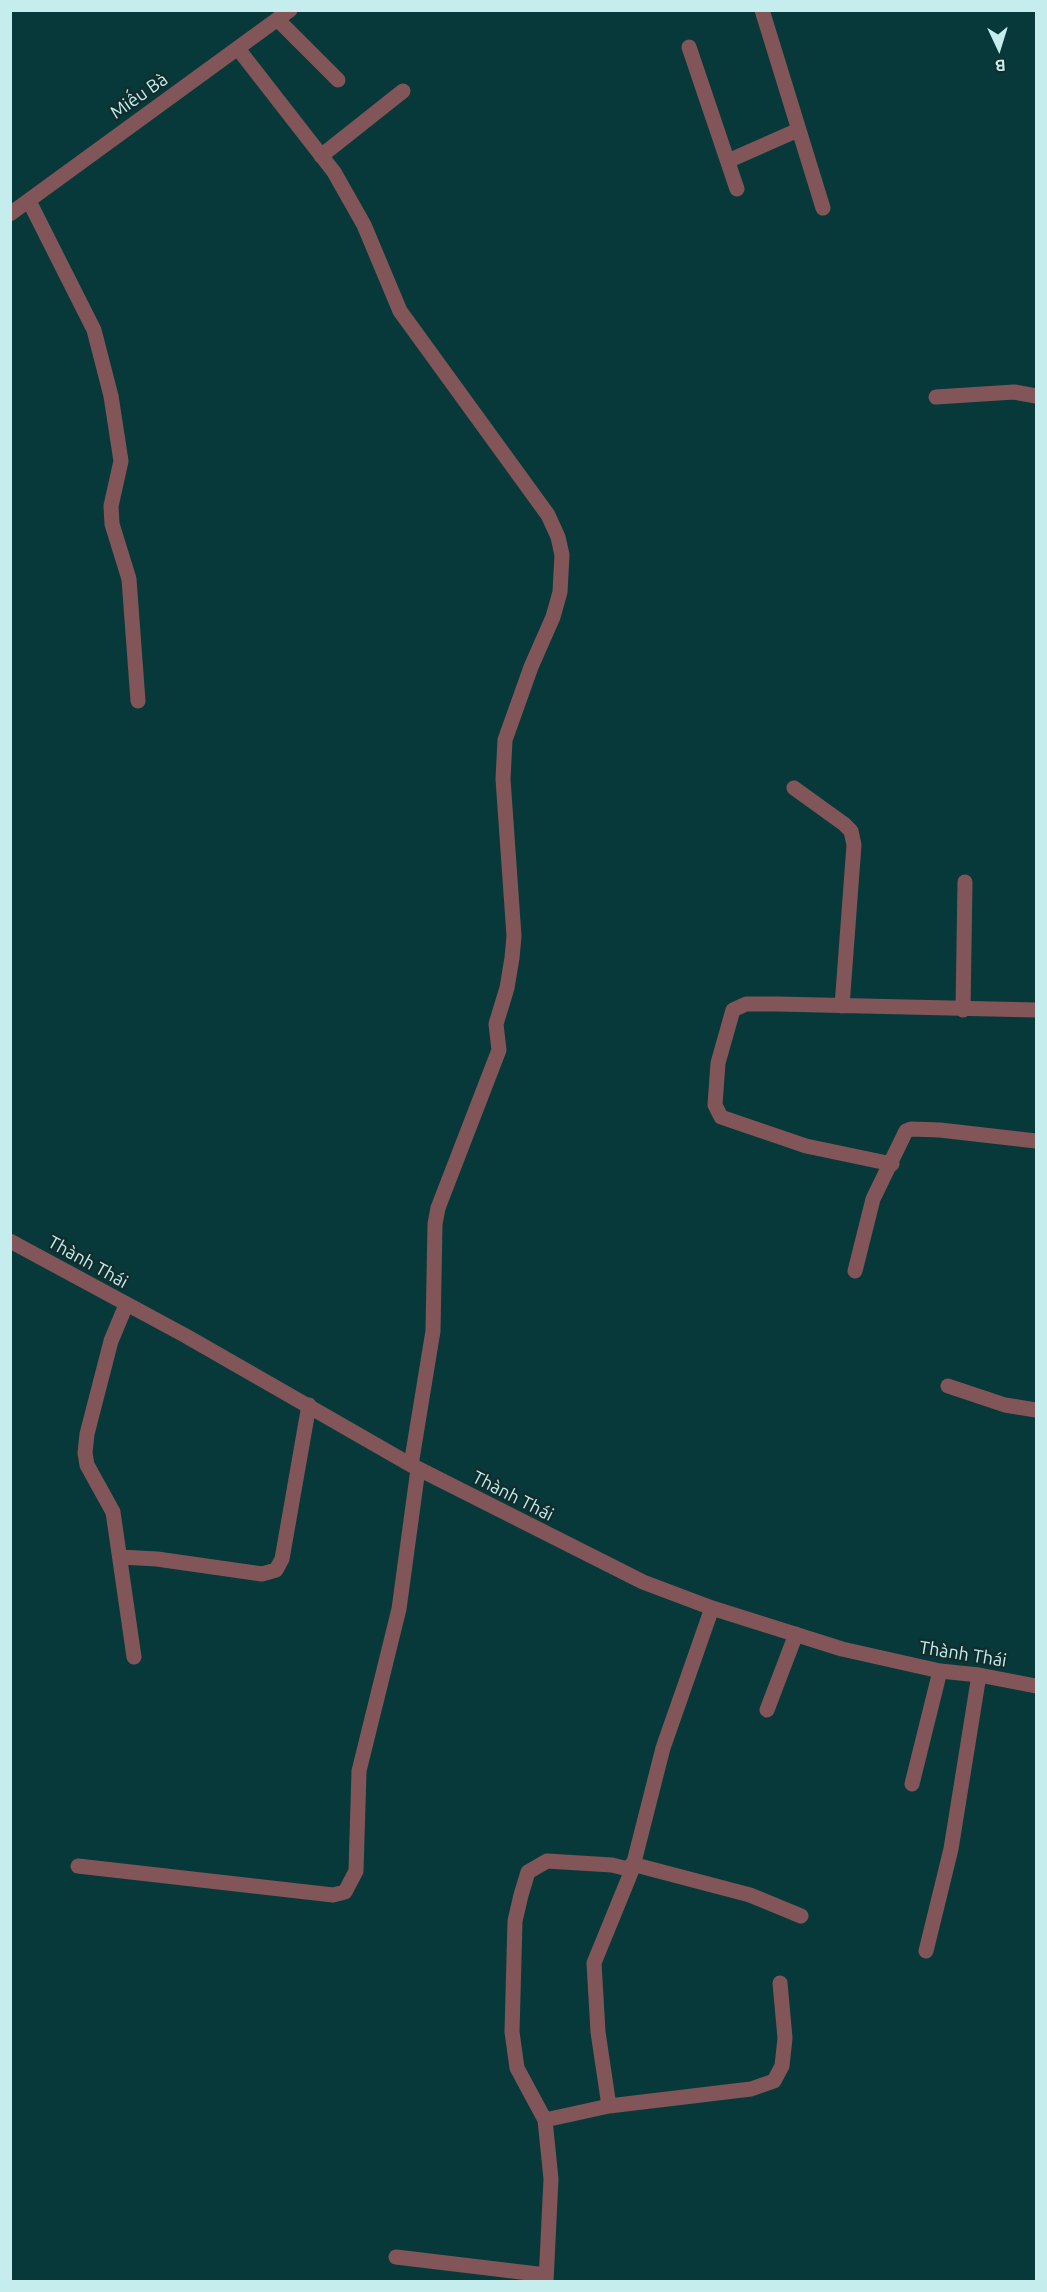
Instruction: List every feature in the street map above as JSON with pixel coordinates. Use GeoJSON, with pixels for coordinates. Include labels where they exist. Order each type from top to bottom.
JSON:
{"type":"FeatureCollection","features":[{"type":"Feature","properties":{"kind":"street"},"geometry":{"type":"LineString","coordinates":[[762,10],[823,208]]}},
{"type":"Feature","properties":{"kind":"street"},"geometry":{"type":"LineString","coordinates":[[284,15],[338,80]]}},
{"type":"Feature","properties":{"kind":"street","name":"Miếu Bà"},"geometry":{"type":"LineString","coordinates":[[10,214],[239,50],[284,15]]}},
{"type":"Feature","properties":{"kind":"street"},"geometry":{"type":"LineString","coordinates":[[689,47],[737,189]]}},
{"type":"Feature","properties":{"kind":"street"},"geometry":{"type":"LineString","coordinates":[[78,1866],[333,1895],[345,1892],[356,1871],[359,1771],[399,1609],[433,1331],[435,1224],[438,1208],[499,1050],[496,1024],[507,988],[512,958],[514,936],[503,779],[505,740],[531,667],[553,617],[560,592],[562,555],[558,537],[548,515],[400,311],[364,225],[334,172],[239,50]]}},
{"type":"Feature","properties":{"kind":"street"},"geometry":{"type":"LineString","coordinates":[[321,156],[403,91]]}},
{"type":"Feature","properties":{"kind":"street"},"geometry":{"type":"LineString","coordinates":[[728,161],[798,130]]}},
{"type":"Feature","properties":{"kind":"street"},"geometry":{"type":"LineString","coordinates":[[29,201],[94,330],[111,396],[121,461],[111,506],[112,524],[129,579],[138,700]]}},
{"type":"Feature","properties":{"kind":"street"},"geometry":{"type":"LineString","coordinates":[[936,397],[1014,392],[1036,396]]}},
{"type":"Feature","properties":{"kind":"street"},"geometry":{"type":"LineString","coordinates":[[794,788],[851,831],[854,845],[842,1006]]}},
{"type":"Feature","properties":{"kind":"street"},"geometry":{"type":"LineString","coordinates":[[963,1010],[965,882]]}},
{"type":"Feature","properties":{"kind":"street"},"geometry":{"type":"LineString","coordinates":[[892,1164],[806,1146],[721,1117],[715,1105],[718,1063],[733,1010],[746,1004],[1036,1010]]}},
{"type":"Feature","properties":{"kind":"street"},"geometry":{"type":"LineString","coordinates":[[855,1271],[873,1199],[892,1164],[903,1136],[911,1129],[1036,1141]]}},
{"type":"Feature","properties":{"kind":"street","name":"Thành Thái"},"geometry":{"type":"LineString","coordinates":[[10,1241],[309,1405],[415,1467],[605,1565],[712,1608],[842,1649],[940,1671],[979,1675],[1036,1686]]}},
{"type":"Feature","properties":{"kind":"street"},"geometry":{"type":"LineString","coordinates":[[126,1305],[111,1341],[87,1434],[85,1452],[87,1465],[112,1512],[134,1657]]}},
{"type":"Feature","properties":{"kind":"street"},"geometry":{"type":"LineString","coordinates":[[948,1386],[1005,1405],[1036,1410]]}},
{"type":"Feature","properties":{"kind":"street"},"geometry":{"type":"LineString","coordinates":[[120,1557],[157,1559],[262,1574],[276,1570],[282,1559],[309,1405]]}},
{"type":"Feature","properties":{"kind":"street"},"geometry":{"type":"LineString","coordinates":[[609,2106],[598,2032],[594,1964],[632,1867],[663,1748],[712,1608]]}},
{"type":"Feature","properties":{"kind":"street"},"geometry":{"type":"LineString","coordinates":[[766,1710],[796,1634]]}},
{"type":"Feature","properties":{"kind":"street"},"geometry":{"type":"LineString","coordinates":[[912,1784],[940,1671]]}},
{"type":"Feature","properties":{"kind":"street"},"geometry":{"type":"LineString","coordinates":[[926,1951],[951,1849],[979,1675]]}},
{"type":"Feature","properties":{"kind":"street"},"geometry":{"type":"LineString","coordinates":[[396,2257],[546,2278],[551,2179],[545,2120],[517,2068],[512,2032],[515,1921],[528,1872],[547,1861],[567,1860],[632,1867],[750,1895],[801,1916]]}},
{"type":"Feature","properties":{"kind":"street"},"geometry":{"type":"LineString","coordinates":[[545,2120],[609,2106],[751,2090],[774,2081],[783,2066],[785,2038],[780,1983]]}}]}
